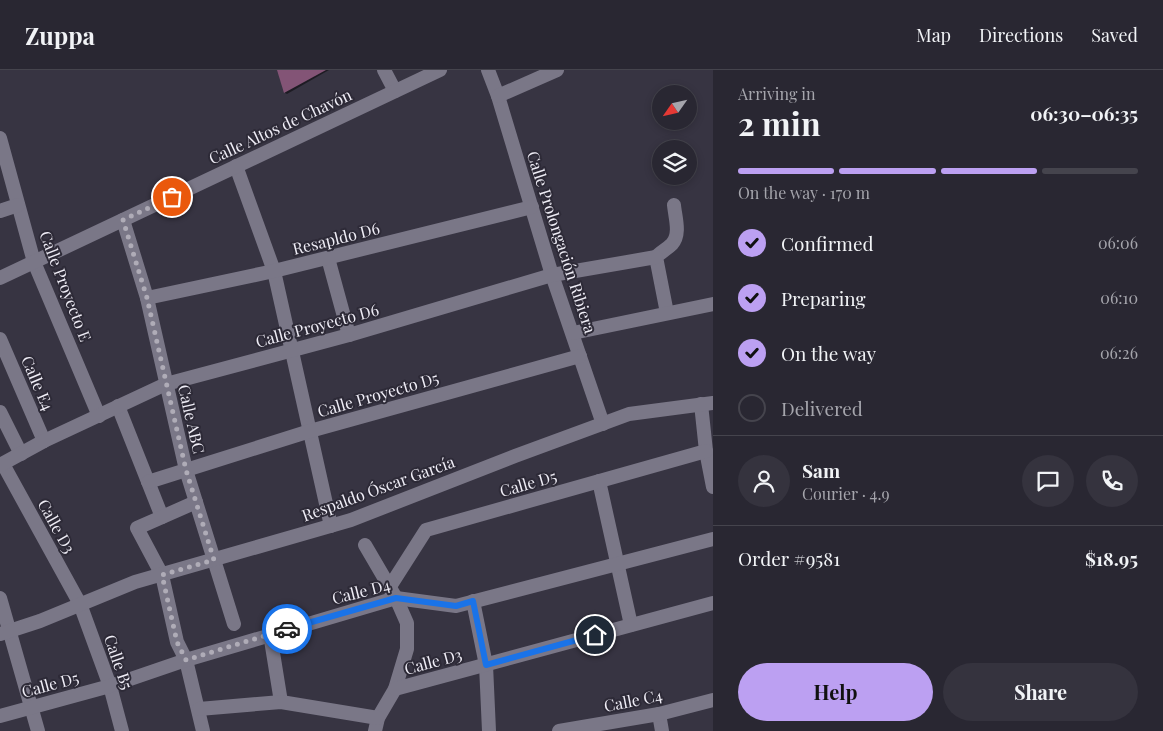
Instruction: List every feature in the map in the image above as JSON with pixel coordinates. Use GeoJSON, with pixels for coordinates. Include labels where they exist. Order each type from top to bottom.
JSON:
{"type":"FeatureCollection","features":[{"type":"Feature","properties":{"kind":"street"},"geometry":{"type":"LineString","coordinates":[[384,70],[395,91]]}},
{"type":"Feature","properties":{"kind":"street","name":"Calle Altos de Chavón"},"geometry":{"type":"LineString","coordinates":[[0,278],[440,70]]}},
{"type":"Feature","properties":{"kind":"street","name":"Calle Prolongación Ribiera"},"geometry":{"type":"LineString","coordinates":[[488,70],[498,96],[552,275],[603,424]]}},
{"type":"Feature","properties":{"kind":"street"},"geometry":{"type":"LineString","coordinates":[[498,96],[557,70]]}},
{"type":"Feature","properties":{"kind":"street","name":"Calle Proyecto E"},"geometry":{"type":"LineString","coordinates":[[0,138],[4,168],[18,204],[34,262],[99,416]]}},
{"type":"Feature","properties":{"kind":"street"},"geometry":{"type":"LineString","coordinates":[[236,166],[274,271],[331,526]]}},
{"type":"Feature","properties":{"kind":"street"},"geometry":{"type":"LineString","coordinates":[[0,211],[18,204]]}},
{"type":"Feature","properties":{"kind":"street"},"geometry":{"type":"LineString","coordinates":[[667,313],[656,258],[675,239],[677,231],[674,204]]}},
{"type":"Feature","properties":{"kind":"street","name":"Resapldo D6"},"geometry":{"type":"LineString","coordinates":[[147,298],[274,271],[532,207]]}},
{"type":"Feature","properties":{"kind":"street","name":"Calle ABC"},"geometry":{"type":"LineString","coordinates":[[123,220],[147,298],[186,470],[234,624]]}},
{"type":"Feature","properties":{"kind":"street"},"geometry":{"type":"LineString","coordinates":[[328,258],[349,335]]}},
{"type":"Feature","properties":{"kind":"street","name":"Calle Proyecto D6"},"geometry":{"type":"LineString","coordinates":[[2,465],[44,441],[166,384],[349,335],[552,275],[656,258]]}},
{"type":"Feature","properties":{"kind":"street"},"geometry":{"type":"LineString","coordinates":[[573,333],[713,304]]}},
{"type":"Feature","properties":{"kind":"street","name":"Calle E4"},"geometry":{"type":"LineString","coordinates":[[0,339],[44,441]]}},
{"type":"Feature","properties":{"kind":"street","name":"Calle Proyecto D5"},"geometry":{"type":"LineString","coordinates":[[148,482],[310,431],[580,356]]}},
{"type":"Feature","properties":{"kind":"street"},"geometry":{"type":"LineString","coordinates":[[707,403],[706,451],[713,487]]}},
{"type":"Feature","properties":{"kind":"street","name":"Respaldo Óscar García"},"geometry":{"type":"LineString","coordinates":[[4,633],[135,582],[351,520],[514,456],[629,414],[707,403]]}},
{"type":"Feature","properties":{"kind":"street"},"geometry":{"type":"LineString","coordinates":[[118,406],[162,517]]}},
{"type":"Feature","properties":{"kind":"street"},"geometry":{"type":"LineString","coordinates":[[0,412],[21,454]]}},
{"type":"Feature","properties":{"kind":"street","name":"Calle D5"},"geometry":{"type":"LineString","coordinates":[[393,593],[426,530],[706,451]]}},
{"type":"Feature","properties":{"kind":"street","name":"Calle D3"},"geometry":{"type":"LineString","coordinates":[[2,465],[80,604]]}},
{"type":"Feature","properties":{"kind":"street"},"geometry":{"type":"LineString","coordinates":[[599,481],[631,625]]}},
{"type":"Feature","properties":{"kind":"street"},"geometry":{"type":"LineString","coordinates":[[196,502],[137,528],[162,575],[177,642],[186,660],[203,731]]}},
{"type":"Feature","properties":{"kind":"street","name":"Calle D4"},"geometry":{"type":"LineString","coordinates":[[110,686],[393,593],[456,606],[713,539]]}},
{"type":"Feature","properties":{"kind":"street"},"geometry":{"type":"LineString","coordinates":[[199,709],[281,702],[376,724],[394,690],[407,649],[407,623],[393,593],[365,545]]}},
{"type":"Feature","properties":{"kind":"street"},"geometry":{"type":"LineString","coordinates":[[0,598],[4,633],[32,708],[38,731]]}},
{"type":"Feature","properties":{"kind":"street"},"geometry":{"type":"LineString","coordinates":[[473,601],[486,665],[490,731]]}},
{"type":"Feature","properties":{"kind":"street","name":"Calle D3"},"geometry":{"type":"LineString","coordinates":[[394,690],[713,603]]}},
{"type":"Feature","properties":{"kind":"street","name":"Calle B5"},"geometry":{"type":"LineString","coordinates":[[80,604],[110,686],[122,731]]}},
{"type":"Feature","properties":{"kind":"street"},"geometry":{"type":"LineString","coordinates":[[270,634],[281,702]]}},
{"type":"Feature","properties":{"kind":"street","name":"Calle D5"},"geometry":{"type":"LineString","coordinates":[[0,716],[110,686]]}},
{"type":"Feature","properties":{"kind":"street","name":"Calle C4"},"geometry":{"type":"LineString","coordinates":[[559,731],[659,714],[713,700]]}},
{"type":"Feature","properties":{"kind":"street"},"geometry":{"type":"LineString","coordinates":[[659,714],[662,731]]}},
{"type":"Feature","properties":{"kind":"building"},"geometry":{"type":"Polygon","coordinates":[[[277,70],[326,70],[284,93],[277,70]]]}},
{"type":"Feature","properties":{"kind":"way so far"},"geometry":{"type":"LineString","coordinates":[[172,197],[123,220],[147,298],[186,470],[214,560],[162,575],[177,642],[186,660],[287,629]]}},
{"type":"Feature","properties":{"kind":"route"},"geometry":{"type":"LineString","coordinates":[[287,629],[396,598],[456,606],[473,601],[486,665],[595,635]]}}]}
